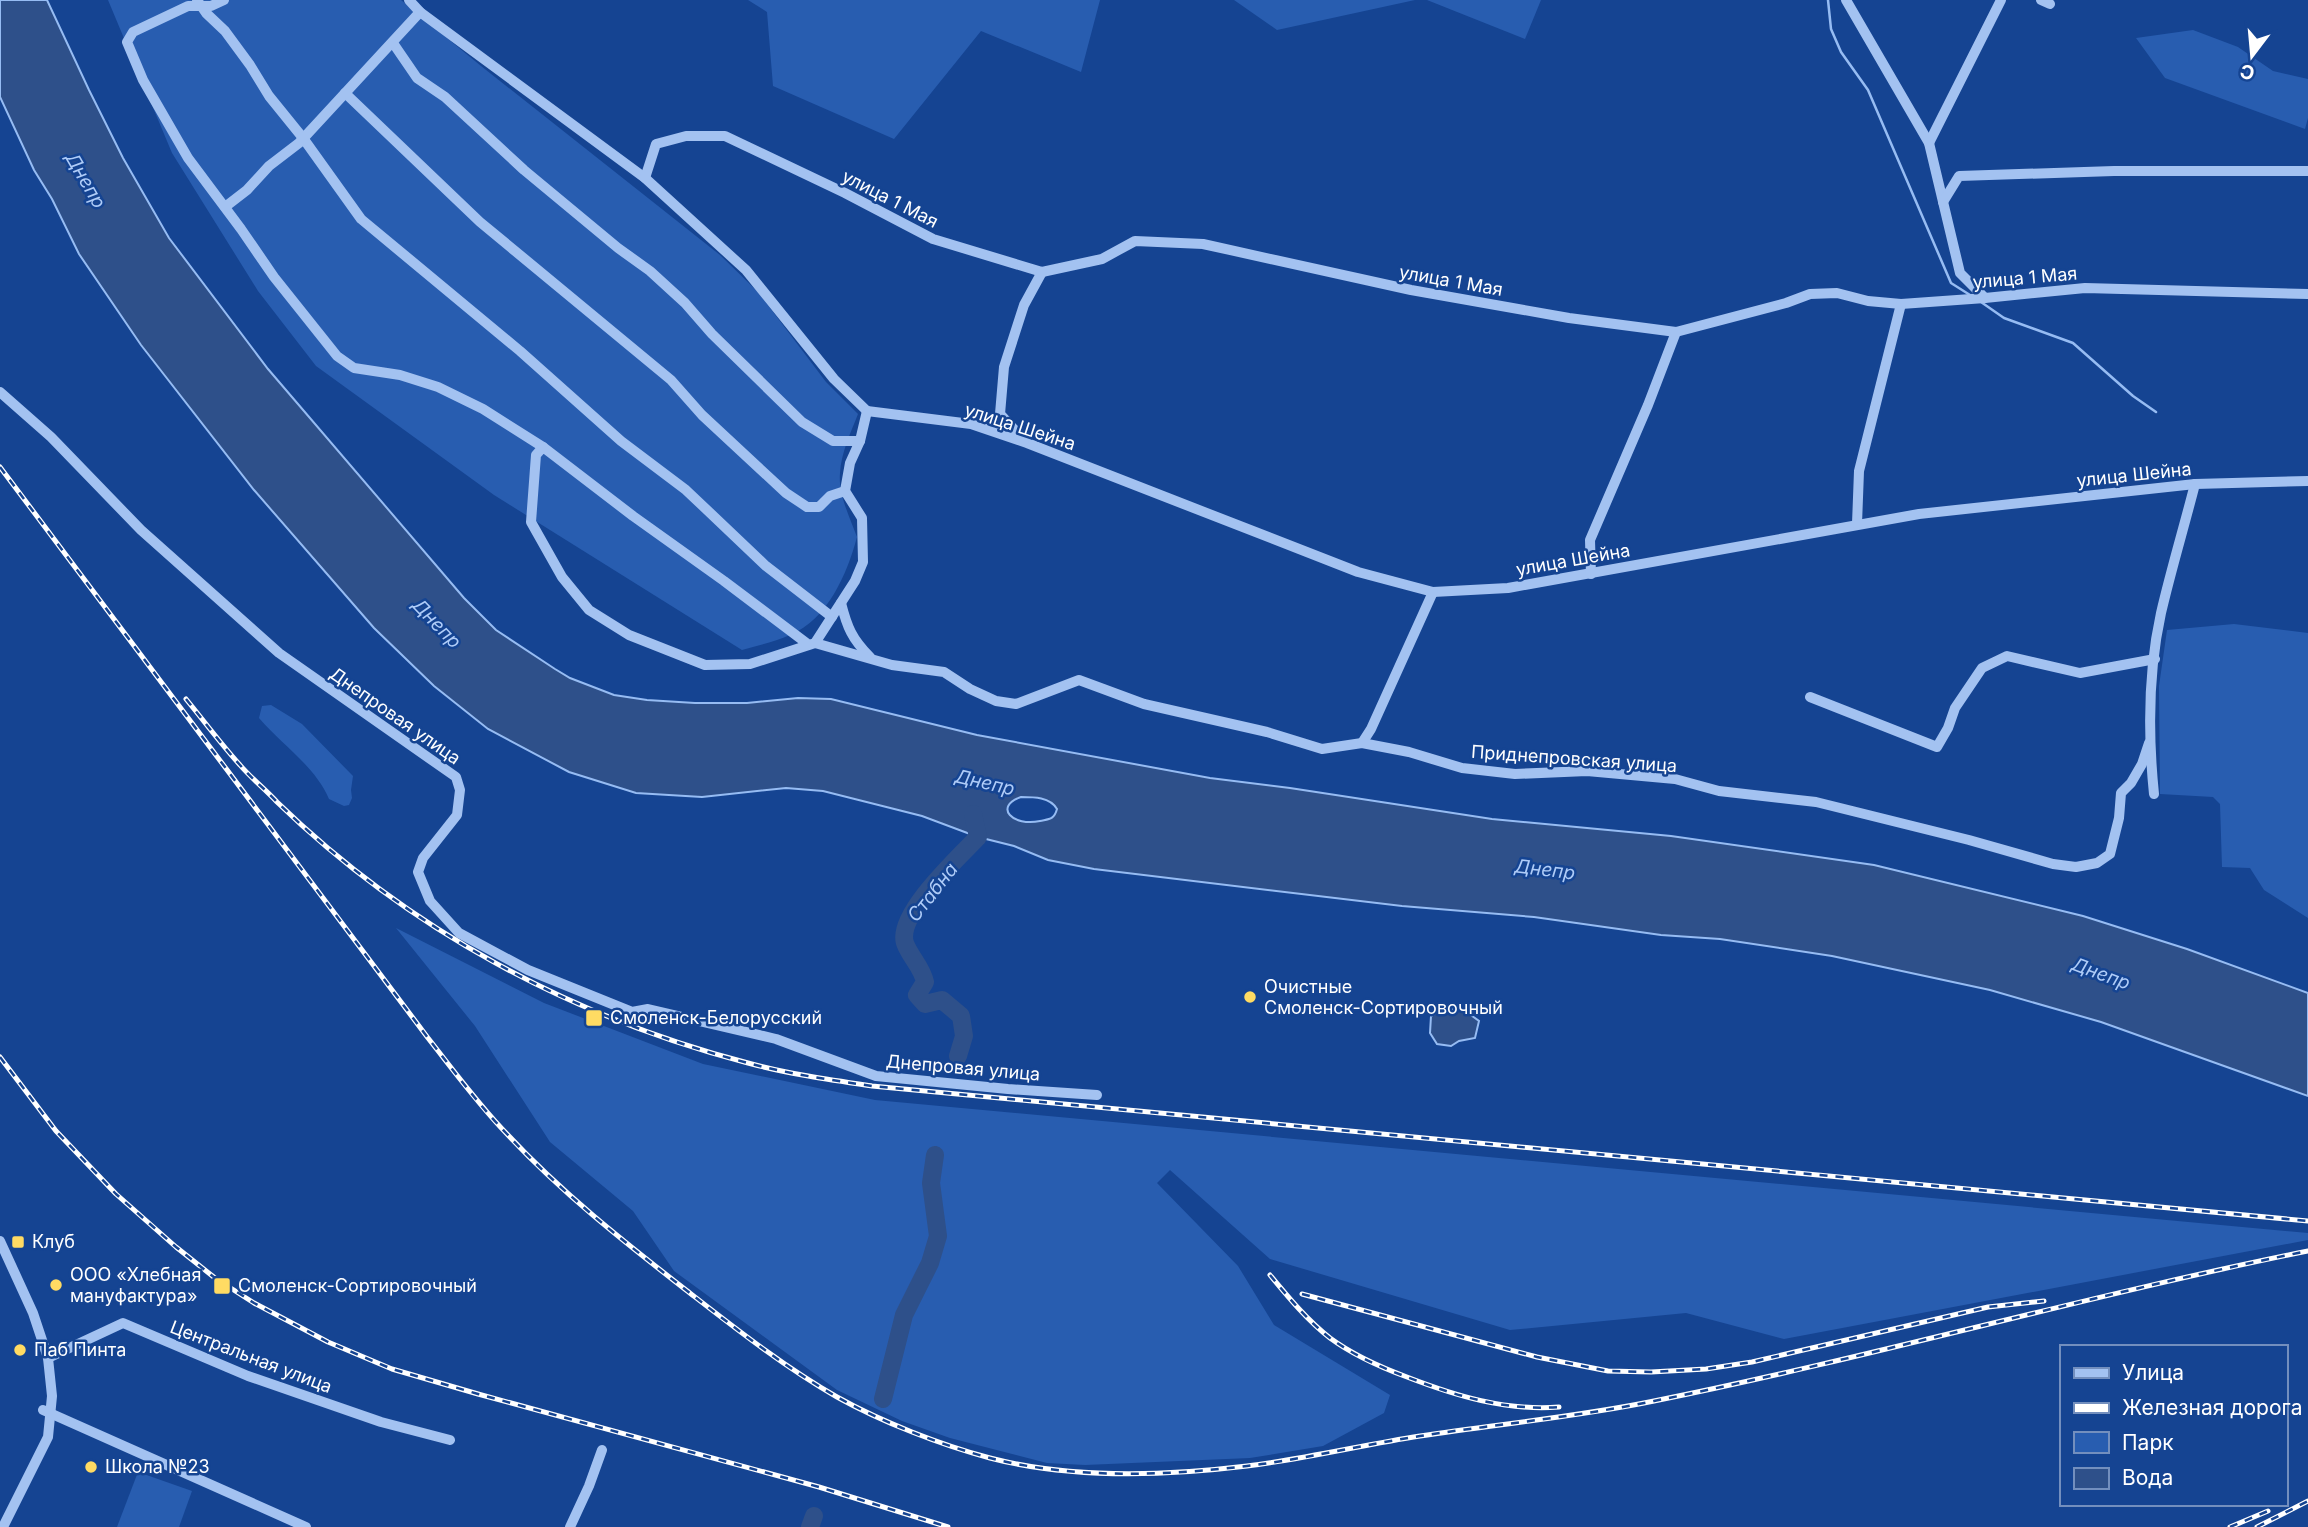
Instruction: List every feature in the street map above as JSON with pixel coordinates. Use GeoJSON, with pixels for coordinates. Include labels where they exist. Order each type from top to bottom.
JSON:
{"type":"FeatureCollection","features":[{"type":"Feature","properties":{"kind":"street"},"geometry":{"type":"LineString","coordinates":[[224,0],[211,6],[199,3],[188,6],[133,32],[127,42],[143,79],[188,158],[274,277],[337,356],[354,368],[400,375],[438,387],[483,409],[543,447],[632,516],[812,644]]}},
{"type":"Feature","properties":{"kind":"street"},"geometry":{"type":"LineString","coordinates":[[409,0],[420,12],[645,178],[746,270],[834,379],[867,411],[860,441],[850,463],[845,491],[862,519],[863,562],[855,581],[812,644],[750,664],[705,665],[629,635],[589,610],[562,577],[531,522],[536,456],[543,447]]}},
{"type":"Feature","properties":{"kind":"street"},"geometry":{"type":"LineString","coordinates":[[1846,0],[1929,143],[1960,273],[1985,298]]}},
{"type":"Feature","properties":{"kind":"street"},"geometry":{"type":"LineString","coordinates":[[1929,143],[2001,0]]}},
{"type":"Feature","properties":{"kind":"street"},"geometry":{"type":"LineString","coordinates":[[199,3],[225,31],[269,96],[361,219],[500,334],[621,441],[686,490],[766,566],[832,617]]}},
{"type":"Feature","properties":{"kind":"street"},"geometry":{"type":"LineString","coordinates":[[225,207],[303,138],[420,12]]}},
{"type":"Feature","properties":{"kind":"street"},"geometry":{"type":"LineString","coordinates":[[393,43],[417,78],[445,97],[524,170],[659,279],[802,422],[833,440],[860,441]]}},
{"type":"Feature","properties":{"kind":"street"},"geometry":{"type":"LineString","coordinates":[[345,93],[480,222],[671,380],[702,415],[786,493],[807,507],[819,507],[830,496],[845,491]]}},
{"type":"Feature","properties":{"kind":"street","name":"улица 1 Мая"},"geometry":{"type":"LineString","coordinates":[[645,178],[656,145],[686,136],[725,136],[845,193],[933,239],[1042,272],[1102,259],[1135,241],[1203,244],[1411,290],[1569,318],[1676,331],[1786,303],[1810,293],[1837,293],[1868,301],[1901,304],[2085,288],[2308,294]]}},
{"type":"Feature","properties":{"kind":"street"},"geometry":{"type":"LineString","coordinates":[[1943,202],[1959,176],[2114,171],[2308,171]]}},
{"type":"Feature","properties":{"kind":"street"},"geometry":{"type":"LineString","coordinates":[[1027,443],[1000,414],[1004,367],[1024,305],[1042,272]]}},
{"type":"Feature","properties":{"kind":"street"},"geometry":{"type":"LineString","coordinates":[[1857,524],[1859,471],[1901,304]]}},
{"type":"Feature","properties":{"kind":"street"},"geometry":{"type":"LineString","coordinates":[[1591,574],[1590,540],[1648,405],[1676,331]]}},
{"type":"Feature","properties":{"kind":"street","name":"Днепровая улица"},"geometry":{"type":"LineString","coordinates":[[0,392],[51,437],[141,530],[279,653],[456,777],[460,790],[457,814],[423,858],[418,872],[430,901],[459,933],[528,970],[632,1012],[648,1009],[776,1039],[876,1076],[1097,1095]]}},
{"type":"Feature","properties":{"kind":"street","name":"улица Шейна"},"geometry":{"type":"LineString","coordinates":[[867,411],[971,424],[1027,443],[1358,572],[1433,592],[1508,588],[1919,514],[2195,484],[2308,481]]}},
{"type":"Feature","properties":{"kind":"street"},"geometry":{"type":"LineString","coordinates":[[2154,794],[2149,743],[2155,660],[2161,615],[2195,484]]}},
{"type":"Feature","properties":{"kind":"street"},"geometry":{"type":"LineString","coordinates":[[1362,743],[1371,729],[1433,592]]}},
{"type":"Feature","properties":{"kind":"street"},"geometry":{"type":"LineString","coordinates":[[841,603],[847,626],[856,643],[873,659]]}},
{"type":"Feature","properties":{"kind":"street","name":"Приднепровская улица"},"geometry":{"type":"LineString","coordinates":[[812,644],[892,665],[944,672],[970,689],[996,701],[1016,704],[1079,680],[1144,704],[1267,732],[1322,749],[1362,743],[1409,752],[1462,768],[1515,774],[1587,771],[1675,779],[1719,791],[1816,802],[2053,864],[2076,867],[2097,863],[2110,854],[2119,818],[2121,793],[2131,783],[2142,764],[2149,743]]}},
{"type":"Feature","properties":{"kind":"street"},"geometry":{"type":"LineString","coordinates":[[1810,697],[1937,747],[1955,708],[1982,668],[2007,656],[2080,673],[2155,660]]}},
{"type":"Feature","properties":{"kind":"street"},"geometry":{"type":"LineString","coordinates":[[0,1241],[33,1312],[47,1359],[52,1396],[47,1412],[48,1437],[3,1527]]}},
{"type":"Feature","properties":{"kind":"street","name":"Центральная улица"},"geometry":{"type":"LineString","coordinates":[[47,1359],[122,1323],[248,1376],[381,1422],[450,1440]]}},
{"type":"Feature","properties":{"kind":"street"},"geometry":{"type":"LineString","coordinates":[[47,1412],[306,1527]]}},
{"type":"Feature","properties":{"kind":"street"},"geometry":{"type":"LineString","coordinates":[[570,1527],[602,1450]]}},
{"type":"Feature","properties":{"kind":"green space"},"geometry":{"type":"Polygon","coordinates":[[[108,0],[401,0],[720,255],[758,292],[826,382],[858,414],[844,450],[840,481],[845,506],[857,537],[848,566],[825,607],[803,628],[790,635],[742,650],[494,495],[316,366],[258,291],[172,153],[108,0]]]}},
{"type":"Feature","properties":{"kind":"green space"},"geometry":{"type":"Polygon","coordinates":[[[748,0],[1100,0],[1081,72],[981,31],[894,139],[773,86],[767,12],[748,0]]]}},
{"type":"Feature","properties":{"kind":"green space"},"geometry":{"type":"Polygon","coordinates":[[[1234,0],[1415,0],[1277,30],[1234,0]]]}},
{"type":"Feature","properties":{"kind":"green space"},"geometry":{"type":"Polygon","coordinates":[[[1427,0],[1541,0],[1525,39],[1427,0]]]}},
{"type":"Feature","properties":{"kind":"green space"},"geometry":{"type":"Polygon","coordinates":[[[2193,30],[2238,47],[2273,71],[2308,79],[2308,118],[2305,129],[2165,78],[2136,38],[2193,30]]]}},
{"type":"Feature","properties":{"kind":"green space"},"geometry":{"type":"Polygon","coordinates":[[[2234,624],[2308,633],[2308,918],[2264,890],[2250,868],[2222,867],[2220,804],[2213,797],[2160,794],[2159,686],[2167,630],[2234,624]]]}},
{"type":"Feature","properties":{"kind":"green space"},"geometry":{"type":"Polygon","coordinates":[[[271,705],[302,724],[353,776],[349,805],[344,806],[329,799],[307,766],[259,718],[262,706],[271,705]]]}},
{"type":"Feature","properties":{"kind":"green space"},"geometry":{"type":"Polygon","coordinates":[[[396,928],[544,1003],[703,1064],[875,1100],[2308,1233],[2308,1240],[1784,1339],[1686,1313],[1510,1330],[1270,1259],[1170,1170],[1157,1183],[1238,1266],[1274,1325],[1390,1395],[1384,1413],[1323,1446],[1250,1458],[1085,1465],[1047,1463],[950,1438],[902,1421],[837,1390],[674,1271],[633,1211],[550,1142],[475,1026],[396,928]]]}},
{"type":"Feature","properties":{"kind":"green space"},"geometry":{"type":"Polygon","coordinates":[[[138,1472],[192,1491],[179,1527],[117,1527],[138,1472]]]}},
{"type":"Feature","properties":{"kind":"water","name":"Днепр"},"geometry":{"type":"Polygon","coordinates":[[[0,0],[47,0],[123,158],[169,238],[268,369],[464,598],[496,630],[570,678],[614,695],[647,700],[747,703],[798,698],[831,699],[977,735],[1210,778],[1492,819],[1671,836],[1874,865],[2083,916],[2187,949],[2308,993],[2308,1096],[2101,1022],[1990,990],[1832,956],[1720,939],[1661,935],[1534,917],[1402,906],[1094,869],[1048,860],[922,816],[823,791],[786,788],[702,797],[636,793],[569,772],[488,729],[434,686],[374,628],[254,490],[141,345],[79,254],[52,199],[34,170],[0,97],[0,0]],[[1021,797],[1008,806],[1010,815],[1015,819],[1030,822],[1049,819],[1057,809],[1041,798],[1021,797]]]}},
{"type":"Feature","properties":{"kind":"water"},"geometry":{"type":"Polygon","coordinates":[[[1444,1009],[1464,1010],[1479,1021],[1475,1038],[1459,1041],[1451,1046],[1437,1044],[1430,1033],[1431,1016],[1444,1009]]]}},
{"type":"Feature","properties":{"kind":"waterway"},"geometry":{"type":"LineString","coordinates":[[1828,0],[1831,29],[1841,52],[1868,90],[1951,283],[1970,295]]}},
{"type":"Feature","properties":{"kind":"waterway"},"geometry":{"type":"LineString","coordinates":[[1981,302],[2004,318],[2073,343],[2133,396],[2156,412]]}},
{"type":"Feature","properties":{"kind":"waterway","name":"Стабна"},"geometry":{"type":"LineString","coordinates":[[958,1056],[964,1036],[961,1016],[942,1000],[925,1004],[917,995],[925,982],[905,943],[905,931],[919,902],[978,837],[973,814]]}},
{"type":"Feature","properties":{"kind":"waterway","name":"Стабна"},"geometry":{"type":"LineString","coordinates":[[883,1399],[904,1315],[930,1263],[938,1236],[931,1183],[935,1155]]}},
{"type":"Feature","properties":{"kind":"waterway","name":"Стабна"},"geometry":{"type":"LineString","coordinates":[[810,1527],[814,1516]]}},
{"type":"Feature","properties":{"kind":"railway"},"geometry":{"type":"LineString","coordinates":[[0,467],[428,1038],[486,1111],[528,1155],[616,1234],[778,1360],[854,1406],[892,1424],[952,1446],[1021,1465],[1118,1474],[1184,1472],[1269,1463],[1420,1436],[1625,1407],[1736,1384],[2308,1251]]}},
{"type":"Feature","properties":{"kind":"railway"},"geometry":{"type":"LineString","coordinates":[[186,699],[233,757],[277,802],[328,848],[381,890],[437,928],[495,963],[618,1021],[682,1044],[763,1067],[872,1086],[2308,1221]]}},
{"type":"Feature","properties":{"kind":"railway"},"geometry":{"type":"LineString","coordinates":[[0,1057],[56,1131],[116,1194],[176,1247],[215,1278],[254,1303],[328,1342],[392,1369],[819,1487],[948,1527]]}},
{"type":"Feature","properties":{"kind":"railway"},"geometry":{"type":"LineString","coordinates":[[1270,1275],[1298,1308],[1330,1338],[1377,1365],[1481,1401],[1519,1407],[1559,1407]]}},
{"type":"Feature","properties":{"kind":"railway"},"geometry":{"type":"LineString","coordinates":[[1302,1294],[1537,1357],[1608,1371],[1651,1372],[1706,1369],[1752,1362],[1988,1307],[2044,1301]]}},
{"type":"Feature","properties":{"kind":"railway"},"geometry":{"type":"LineString","coordinates":[[2257,1527],[2308,1501]]}},
{"type":"Feature","properties":{"kind":"railway"},"geometry":{"type":"LineString","coordinates":[[2230,1527],[2268,1511]]}},
{"type":"Feature","properties":{"kind":"place","name":"Очистные Смоленск-Сортировочный"},"geometry":{"type":"Point","coordinates":[1250,997]}},
{"type":"Feature","properties":{"kind":"place","name":"Смоленск-Белорусский"},"geometry":{"type":"Point","coordinates":[594,1018]}},
{"type":"Feature","properties":{"kind":"place","name":"Клуб"},"geometry":{"type":"Point","coordinates":[18,1242]}},
{"type":"Feature","properties":{"kind":"place","name":"ООО «Хлебная мануфактура»"},"geometry":{"type":"Point","coordinates":[56,1285]}},
{"type":"Feature","properties":{"kind":"place","name":"Смоленск-Сортировочный"},"geometry":{"type":"Point","coordinates":[222,1286]}},
{"type":"Feature","properties":{"kind":"place","name":"Паб Пинта"},"geometry":{"type":"Point","coordinates":[20,1350]}},
{"type":"Feature","properties":{"kind":"place","name":"Школа №23"},"geometry":{"type":"Point","coordinates":[91,1467]}}]}
